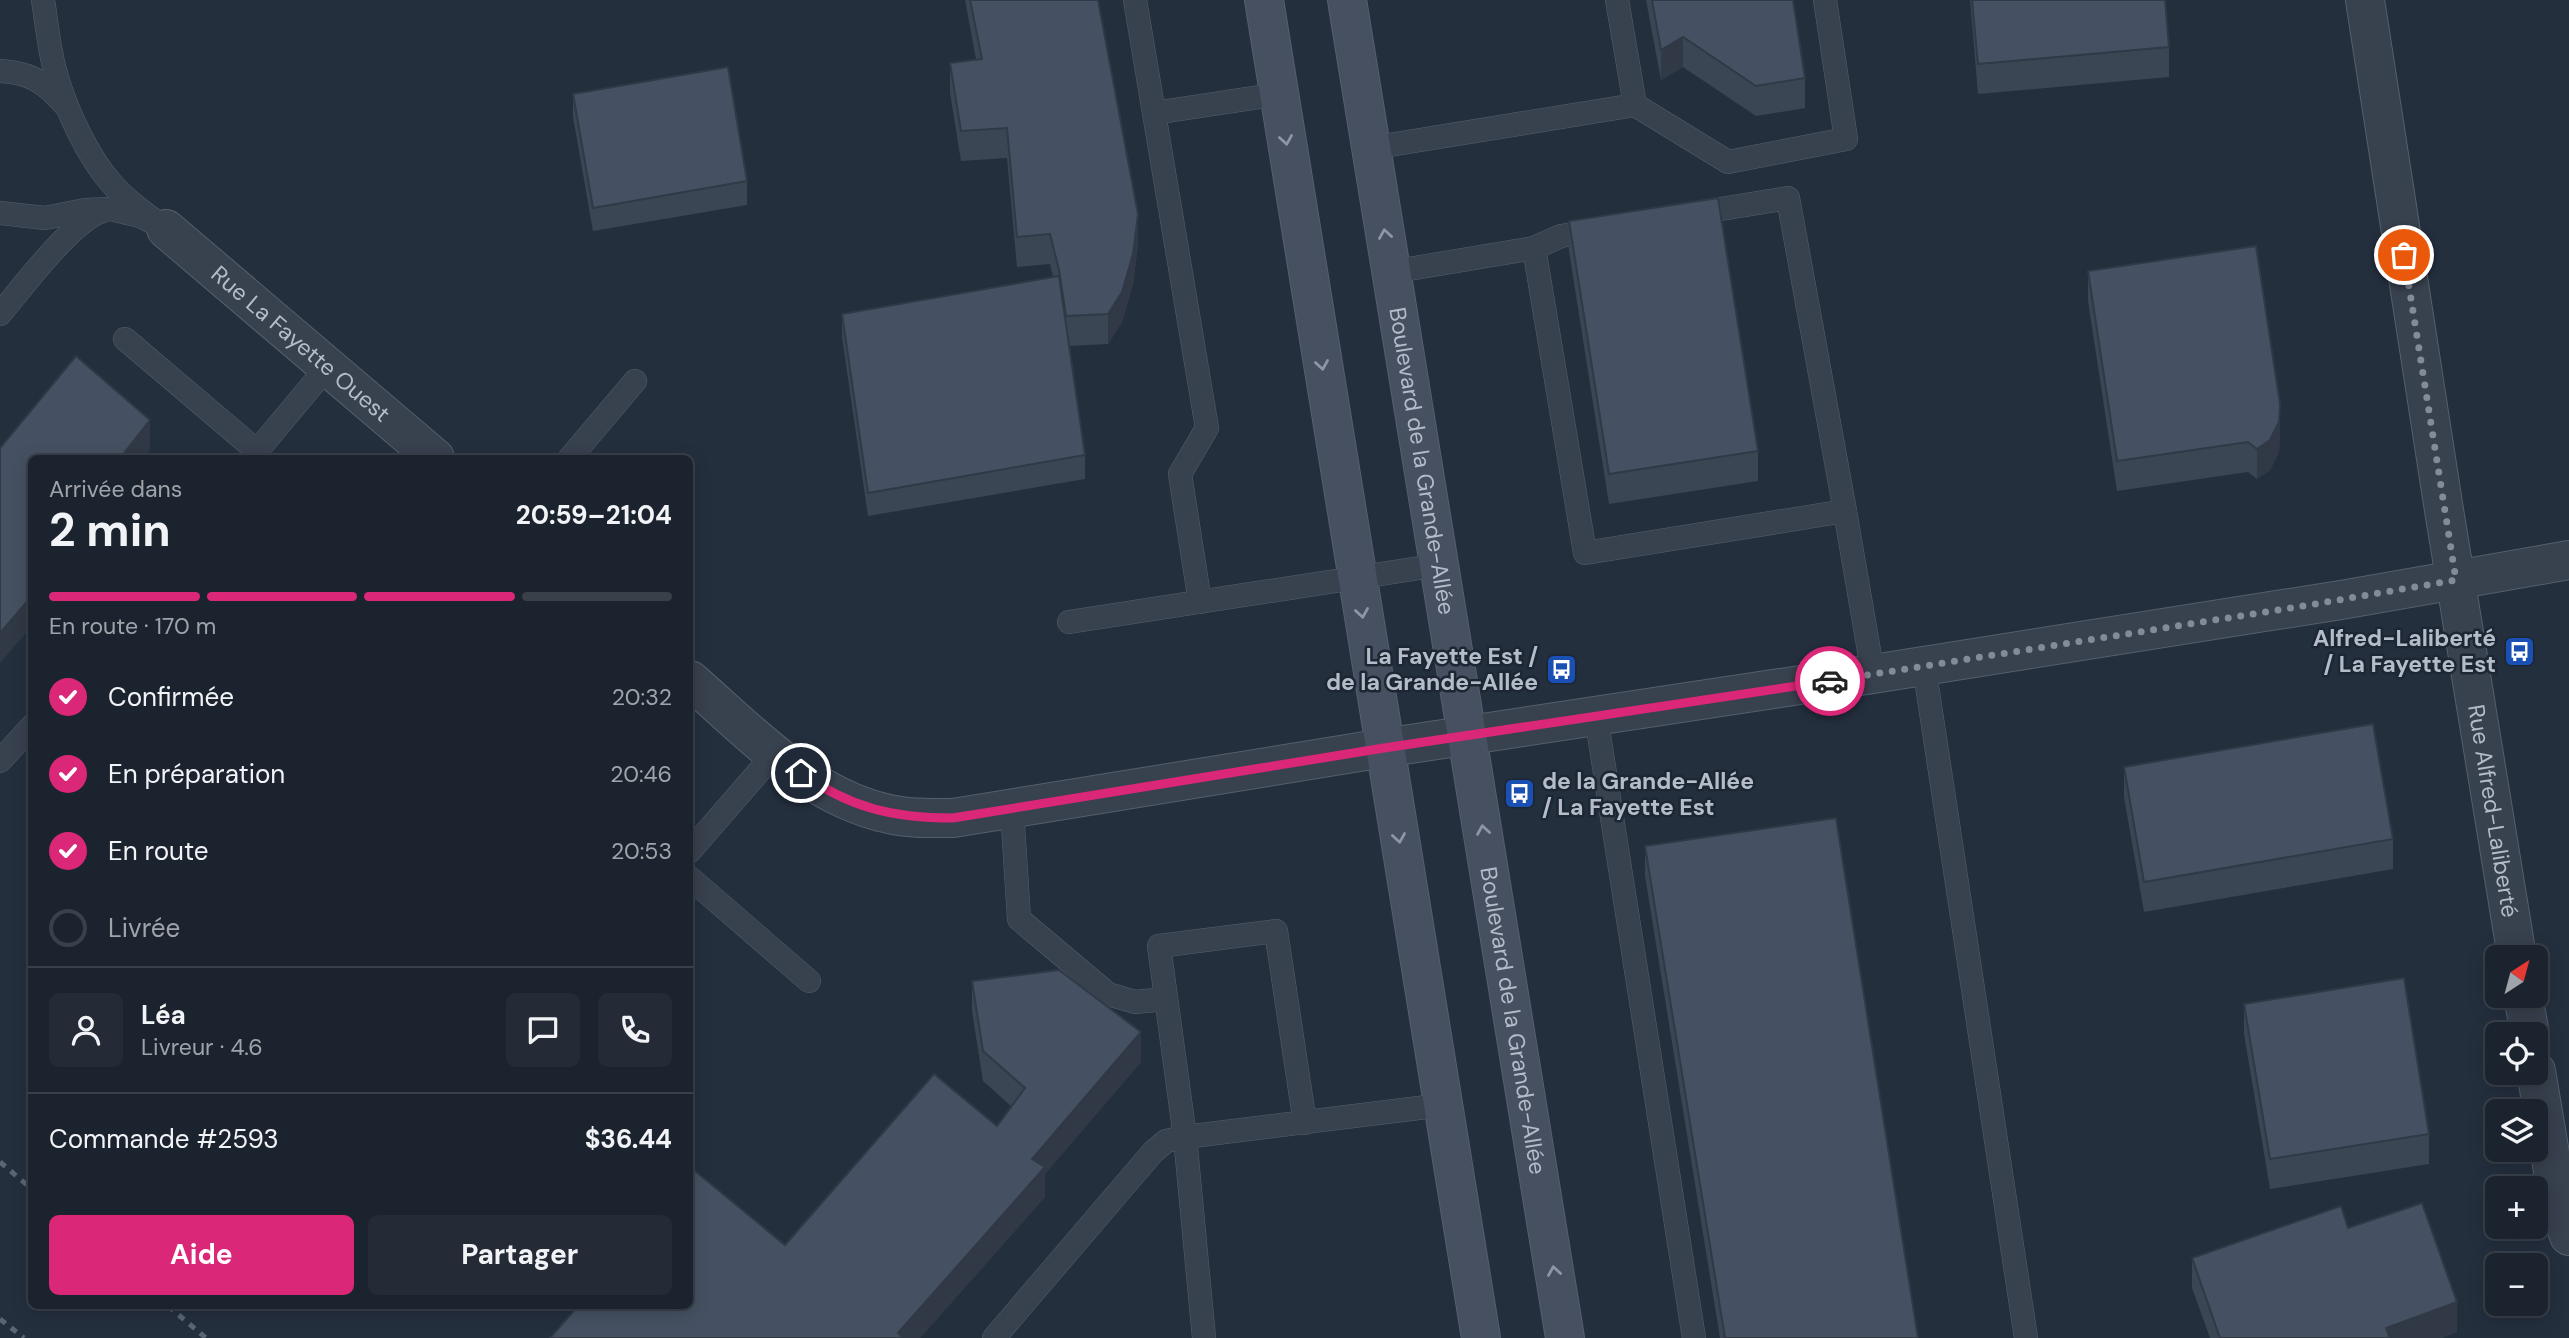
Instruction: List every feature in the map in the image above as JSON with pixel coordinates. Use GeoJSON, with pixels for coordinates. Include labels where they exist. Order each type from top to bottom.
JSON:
{"type":"FeatureCollection","features":[{"type":"Feature","properties":{"kind":"street"},"geometry":{"type":"LineString","coordinates":[[1264,0],[1481,1338]]}},
{"type":"Feature","properties":{"kind":"street","name":"Boulevard de la Grande-Allée"},"geometry":{"type":"LineString","coordinates":[[1347,0],[1565,1338]]}},
{"type":"Feature","properties":{"kind":"street","name":"Rue Alfred-Laliberté"},"geometry":{"type":"LineString","coordinates":[[2365,0],[2515,945]]}},
{"type":"Feature","properties":{"kind":"street","name":"Rue La Fayette Ouest"},"geometry":{"type":"LineString","coordinates":[[166,229],[432,455]]}},
{"type":"Feature","properties":{"kind":"street"},"geometry":{"type":"LineString","coordinates":[[693,683],[775,753],[816,784],[869,809],[891,815],[953,818],[1384,748],[1924,666],[2569,560]]}},
{"type":"Feature","properties":{"kind":"street"},"geometry":{"type":"LineString","coordinates":[[2538,1085],[2558,1201],[2569,1236]]}},
{"type":"Feature","properties":{"kind":"lane"},"geometry":{"type":"LineString","coordinates":[[43,0],[56,74],[94,160],[132,203],[166,229]]}},
{"type":"Feature","properties":{"kind":"lane"},"geometry":{"type":"LineString","coordinates":[[1135,0],[1207,428],[1180,474],[1200,602]]}},
{"type":"Feature","properties":{"kind":"lane"},"geometry":{"type":"LineString","coordinates":[[1618,0],[1635,105]]}},
{"type":"Feature","properties":{"kind":"lane"},"geometry":{"type":"LineString","coordinates":[[1371,148],[1635,105],[1728,162],[1846,139],[1825,0]]}},
{"type":"Feature","properties":{"kind":"lane"},"geometry":{"type":"LineString","coordinates":[[0,71],[29,75],[46,86],[72,115]]}},
{"type":"Feature","properties":{"kind":"lane"},"geometry":{"type":"LineString","coordinates":[[1154,113],[1279,94]]}},
{"type":"Feature","properties":{"kind":"lane"},"geometry":{"type":"LineString","coordinates":[[1668,218],[1788,198],[1873,674]]}},
{"type":"Feature","properties":{"kind":"lane"},"geometry":{"type":"LineString","coordinates":[[0,213],[45,218],[85,210],[111,209],[140,216],[166,229]]}},
{"type":"Feature","properties":{"kind":"lane"},"geometry":{"type":"LineString","coordinates":[[0,314],[62,242],[99,212],[111,209]]}},
{"type":"Feature","properties":{"kind":"lane"},"geometry":{"type":"LineString","coordinates":[[1391,272],[1534,248],[1561,236],[1614,227]]}},
{"type":"Feature","properties":{"kind":"lane"},"geometry":{"type":"LineString","coordinates":[[1534,248],[1585,552],[1844,511]]}},
{"type":"Feature","properties":{"kind":"lane"},"geometry":{"type":"LineString","coordinates":[[125,339],[253,455],[329,365]]}},
{"type":"Feature","properties":{"kind":"lane"},"geometry":{"type":"LineString","coordinates":[[573,455],[635,381]]}},
{"type":"Feature","properties":{"kind":"lane"},"geometry":{"type":"LineString","coordinates":[[1069,622],[1439,565]]}},
{"type":"Feature","properties":{"kind":"lane"},"geometry":{"type":"LineString","coordinates":[[1924,666],[2026,1338]]}},
{"type":"Feature","properties":{"kind":"lane"},"geometry":{"type":"LineString","coordinates":[[1596,716],[1694,1338]]}},
{"type":"Feature","properties":{"kind":"lane"},"geometry":{"type":"LineString","coordinates":[[0,761],[28,730]]}},
{"type":"Feature","properties":{"kind":"lane"},"geometry":{"type":"LineString","coordinates":[[693,848],[775,753]]}},
{"type":"Feature","properties":{"kind":"lane"},"geometry":{"type":"LineString","coordinates":[[1012,809],[1019,919],[1108,994],[1135,1002],[1166,999]]}},
{"type":"Feature","properties":{"kind":"lane"},"geometry":{"type":"LineString","coordinates":[[693,881],[809,981]]}},
{"type":"Feature","properties":{"kind":"lane"},"geometry":{"type":"LineString","coordinates":[[1204,1338],[1185,1137],[1159,946],[1276,931],[1305,1123]]}},
{"type":"Feature","properties":{"kind":"lane"},"geometry":{"type":"LineString","coordinates":[[994,1338],[1153,1152],[1167,1141],[1443,1105]]}},
{"type":"Feature","properties":{"kind":"building"},"geometry":{"type":"Polygon","coordinates":[[[970,0],[1098,0],[1138,214],[1133,254],[1122,292],[1108,314],[1066,316],[1050,234],[1017,237],[1007,128],[961,131],[950,63],[982,59],[970,0]]]}},
{"type":"Feature","properties":{"kind":"building"},"geometry":{"type":"Polygon","coordinates":[[[1652,0],[1793,0],[1805,78],[1756,86],[1683,37],[1661,50],[1652,0]]]}},
{"type":"Feature","properties":{"kind":"building"},"geometry":{"type":"Polygon","coordinates":[[[1972,0],[2165,0],[2169,47],[1978,64],[1972,0]]]}},
{"type":"Feature","properties":{"kind":"building"},"geometry":{"type":"Polygon","coordinates":[[[728,67],[747,181],[593,208],[573,94],[728,67]]]}},
{"type":"Feature","properties":{"kind":"building"},"geometry":{"type":"Polygon","coordinates":[[[1718,198],[1758,451],[1609,474],[1569,221],[1718,198]]]}},
{"type":"Feature","properties":{"kind":"building"},"geometry":{"type":"Polygon","coordinates":[[[2256,246],[2280,404],[2279,422],[2270,440],[2257,449],[2248,442],[2117,461],[2088,271],[2256,246]]]}},
{"type":"Feature","properties":{"kind":"building"},"geometry":{"type":"Polygon","coordinates":[[[1059,276],[1085,455],[868,493],[842,314],[1059,276]]]}},
{"type":"Feature","properties":{"kind":"building"},"geometry":{"type":"Polygon","coordinates":[[[76,356],[150,420],[124,453],[126,455],[28,455],[28,601],[0,633],[0,448],[76,356]]]}},
{"type":"Feature","properties":{"kind":"building"},"geometry":{"type":"Polygon","coordinates":[[[2373,724],[2393,839],[2144,882],[2124,767],[2373,724]]]}},
{"type":"Feature","properties":{"kind":"building"},"geometry":{"type":"Polygon","coordinates":[[[1836,818],[1918,1338],[1725,1338],[1645,846],[1836,818]]]}},
{"type":"Feature","properties":{"kind":"building"},"geometry":{"type":"Polygon","coordinates":[[[1059,970],[1141,1032],[1032,1159],[1045,1167],[898,1333],[904,1338],[550,1338],[575,1309],[693,1309],[695,1171],[785,1245],[934,1074],[997,1126],[1025,1088],[983,1051],[972,981],[1059,970]]]}},
{"type":"Feature","properties":{"kind":"building"},"geometry":{"type":"Polygon","coordinates":[[[2404,978],[2429,1134],[2270,1159],[2244,1004],[2404,978]]]}},
{"type":"Feature","properties":{"kind":"building"},"geometry":{"type":"Polygon","coordinates":[[[2422,1203],[2457,1302],[2386,1328],[2390,1338],[2220,1338],[2192,1258],[2341,1206],[2348,1228],[2422,1203]]]}},
{"type":"Feature","properties":{"kind":"railway"},"geometry":{"type":"LineString","coordinates":[[0,1162],[28,1186]]}},
{"type":"Feature","properties":{"kind":"railway"},"geometry":{"type":"LineString","coordinates":[[172,1309],[206,1338]]}},
{"type":"Feature","properties":{"kind":"railway"},"geometry":{"type":"LineString","coordinates":[[0,1319],[24,1338]]}},
{"type":"Feature","properties":{"kind":"way so far"},"geometry":{"type":"LineString","coordinates":[[1830,681],[2456,580],[2404,255]]}},
{"type":"Feature","properties":{"kind":"place","name":"Alfred-Laliberté / La Fayette Est"},"geometry":{"type":"Point","coordinates":[2519,651]}},
{"type":"Feature","properties":{"kind":"place","name":"La Fayette Est / de la Grande-Allée"},"geometry":{"type":"Point","coordinates":[1561,669]}},
{"type":"Feature","properties":{"kind":"place","name":"de la Grande-Allée / La Fayette Est"},"geometry":{"type":"Point","coordinates":[1519,794]}},
{"type":"Feature","properties":{"kind":"route"},"geometry":{"type":"LineString","coordinates":[[801,773],[816,784],[869,809],[918,818],[953,818],[1384,748],[1830,681]]}}]}
